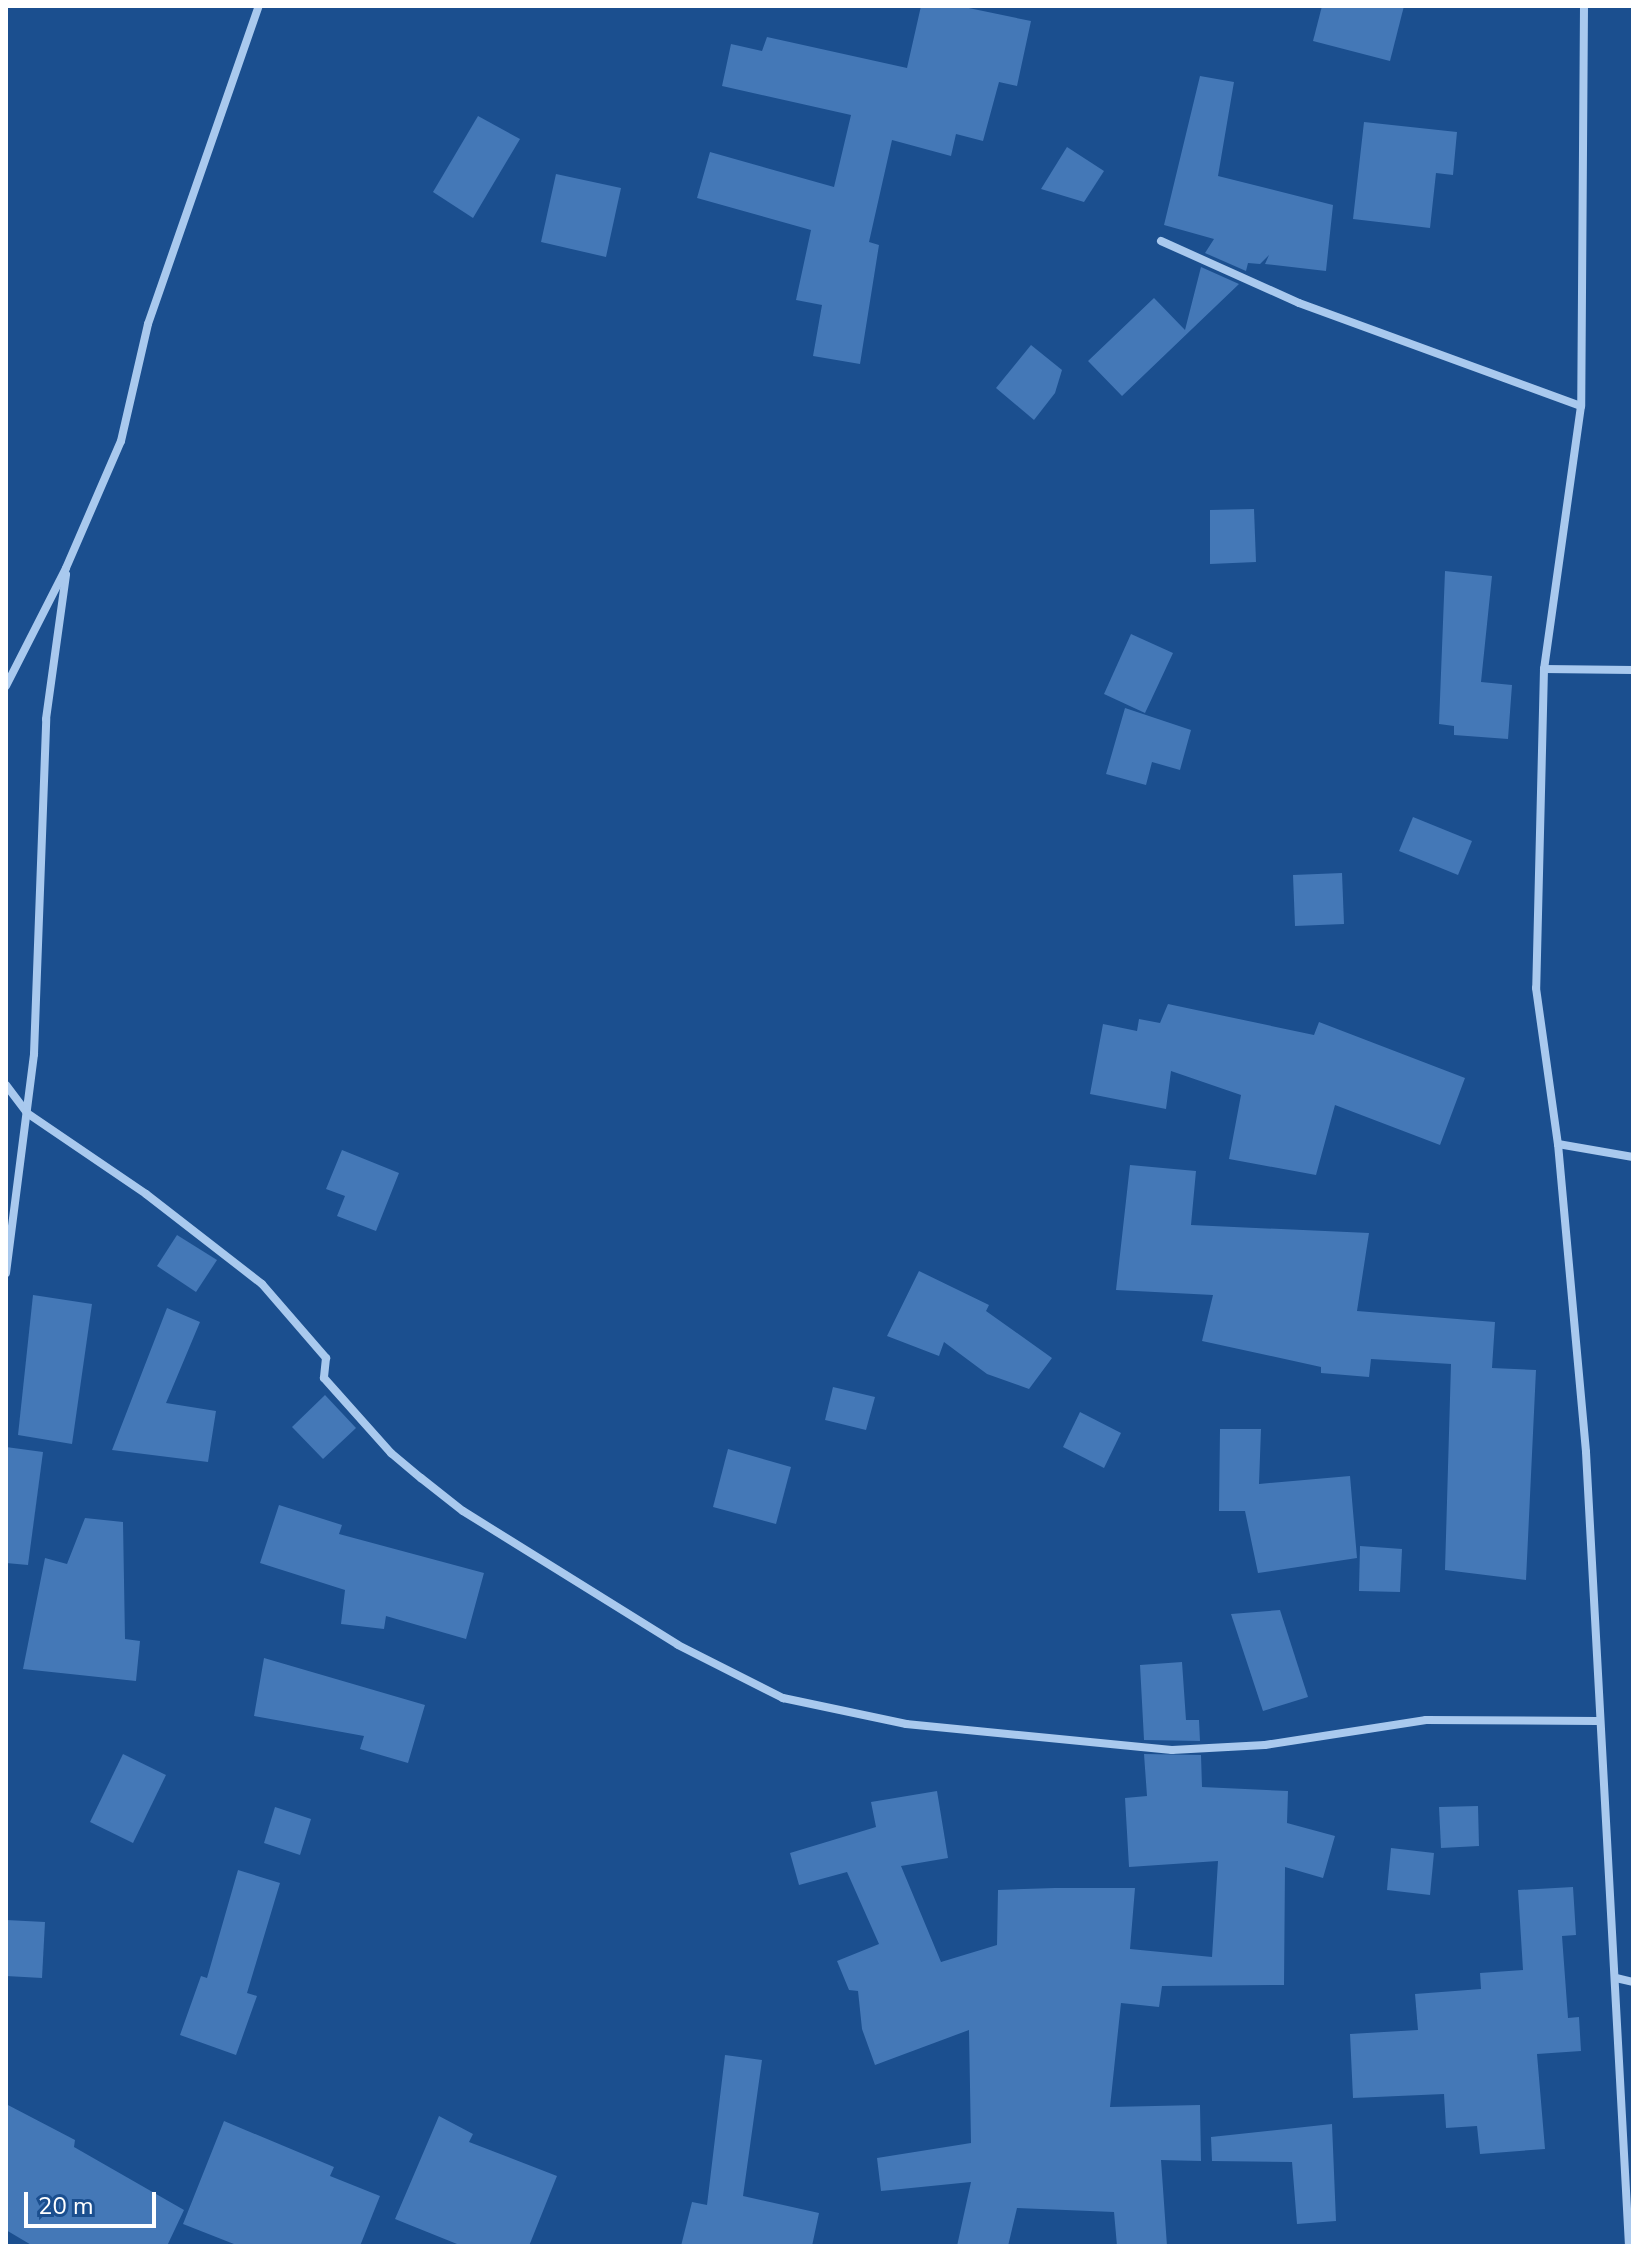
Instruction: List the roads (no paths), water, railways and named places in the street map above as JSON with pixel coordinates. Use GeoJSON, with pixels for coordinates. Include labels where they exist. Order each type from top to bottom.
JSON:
{"type":"FeatureCollection","features":[{"type":"Feature","properties":{"kind":"street"},"geometry":{"type":"LineString","coordinates":[[6,686],[66,568],[121,441],[148,324],[259,6]]}},
{"type":"Feature","properties":{"kind":"street"},"geometry":{"type":"LineString","coordinates":[[1584,6],[1581,406],[1544,669],[1536,988],[1558,1144],[1586,1452],[1597,1721],[1616,1978],[1629,2246]]}},
{"type":"Feature","properties":{"kind":"street"},"geometry":{"type":"LineString","coordinates":[[1161,241],[1299,303],[1581,406]]}},
{"type":"Feature","properties":{"kind":"street"},"geometry":{"type":"LineString","coordinates":[[6,1273],[34,1054],[46,719],[66,568]]}},
{"type":"Feature","properties":{"kind":"street"},"geometry":{"type":"LineString","coordinates":[[1544,669],[1633,670]]}},
{"type":"Feature","properties":{"kind":"street"},"geometry":{"type":"LineString","coordinates":[[6,1085],[27,1113],[146,1194],[262,1284],[326,1358],[324,1378],[340,1397],[391,1453],[463,1511],[678,1645],[783,1698],[906,1724],[1172,1750],[1265,1745],[1426,1720],[1597,1721]]}},
{"type":"Feature","properties":{"kind":"street"},"geometry":{"type":"LineString","coordinates":[[1558,1144],[1633,1157]]}},
{"type":"Feature","properties":{"kind":"street"},"geometry":{"type":"LineString","coordinates":[[1616,1978],[1633,1982]]}}]}
